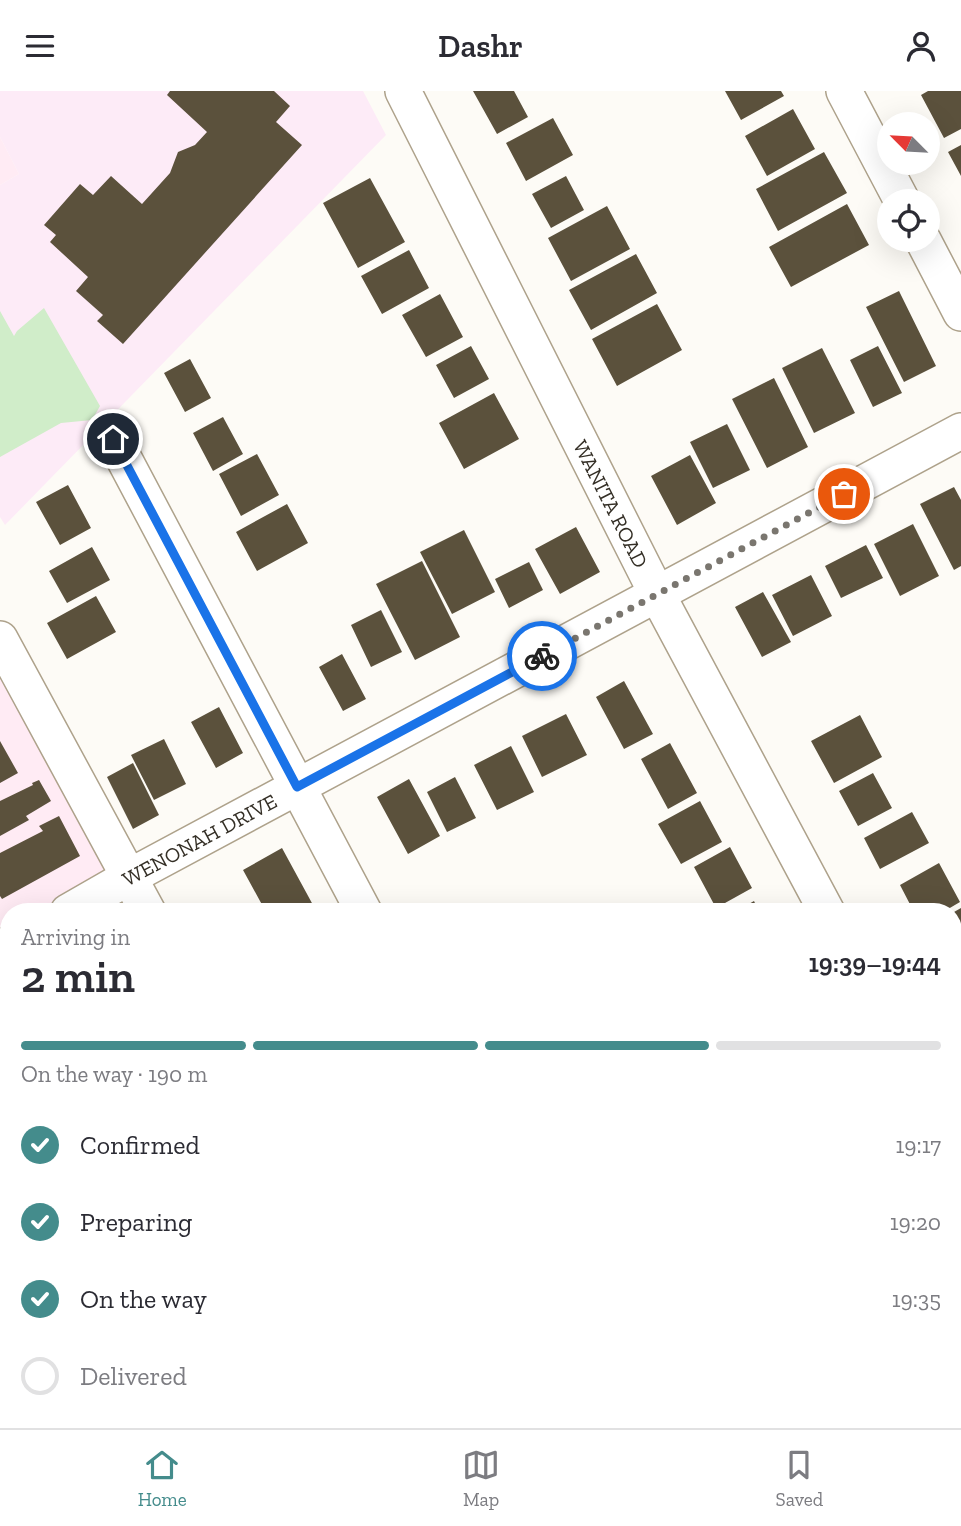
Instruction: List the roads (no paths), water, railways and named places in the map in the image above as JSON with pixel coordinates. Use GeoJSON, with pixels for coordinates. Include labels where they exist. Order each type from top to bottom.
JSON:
{"type":"FeatureCollection","features":[{"type":"Feature","properties":{"kind":"street","name":"WANITA ROAD"},"geometry":{"type":"LineString","coordinates":[[403,91],[657,594],[822,903]]}},
{"type":"Feature","properties":{"kind":"street"},"geometry":{"type":"LineString","coordinates":[[844,91],[896,189]]}},
{"type":"Feature","properties":{"kind":"street"},"geometry":{"type":"LineString","coordinates":[[929,252],[961,313]]}},
{"type":"Feature","properties":{"kind":"street","name":"WENONAH DRIVE"},"geometry":{"type":"LineString","coordinates":[[84,903],[961,431]]}},
{"type":"Feature","properties":{"kind":"street"},"geometry":{"type":"LineString","coordinates":[[113,439],[360,903]]}},
{"type":"Feature","properties":{"kind":"street"},"geometry":{"type":"LineString","coordinates":[[0,639],[143,903]]}}]}
